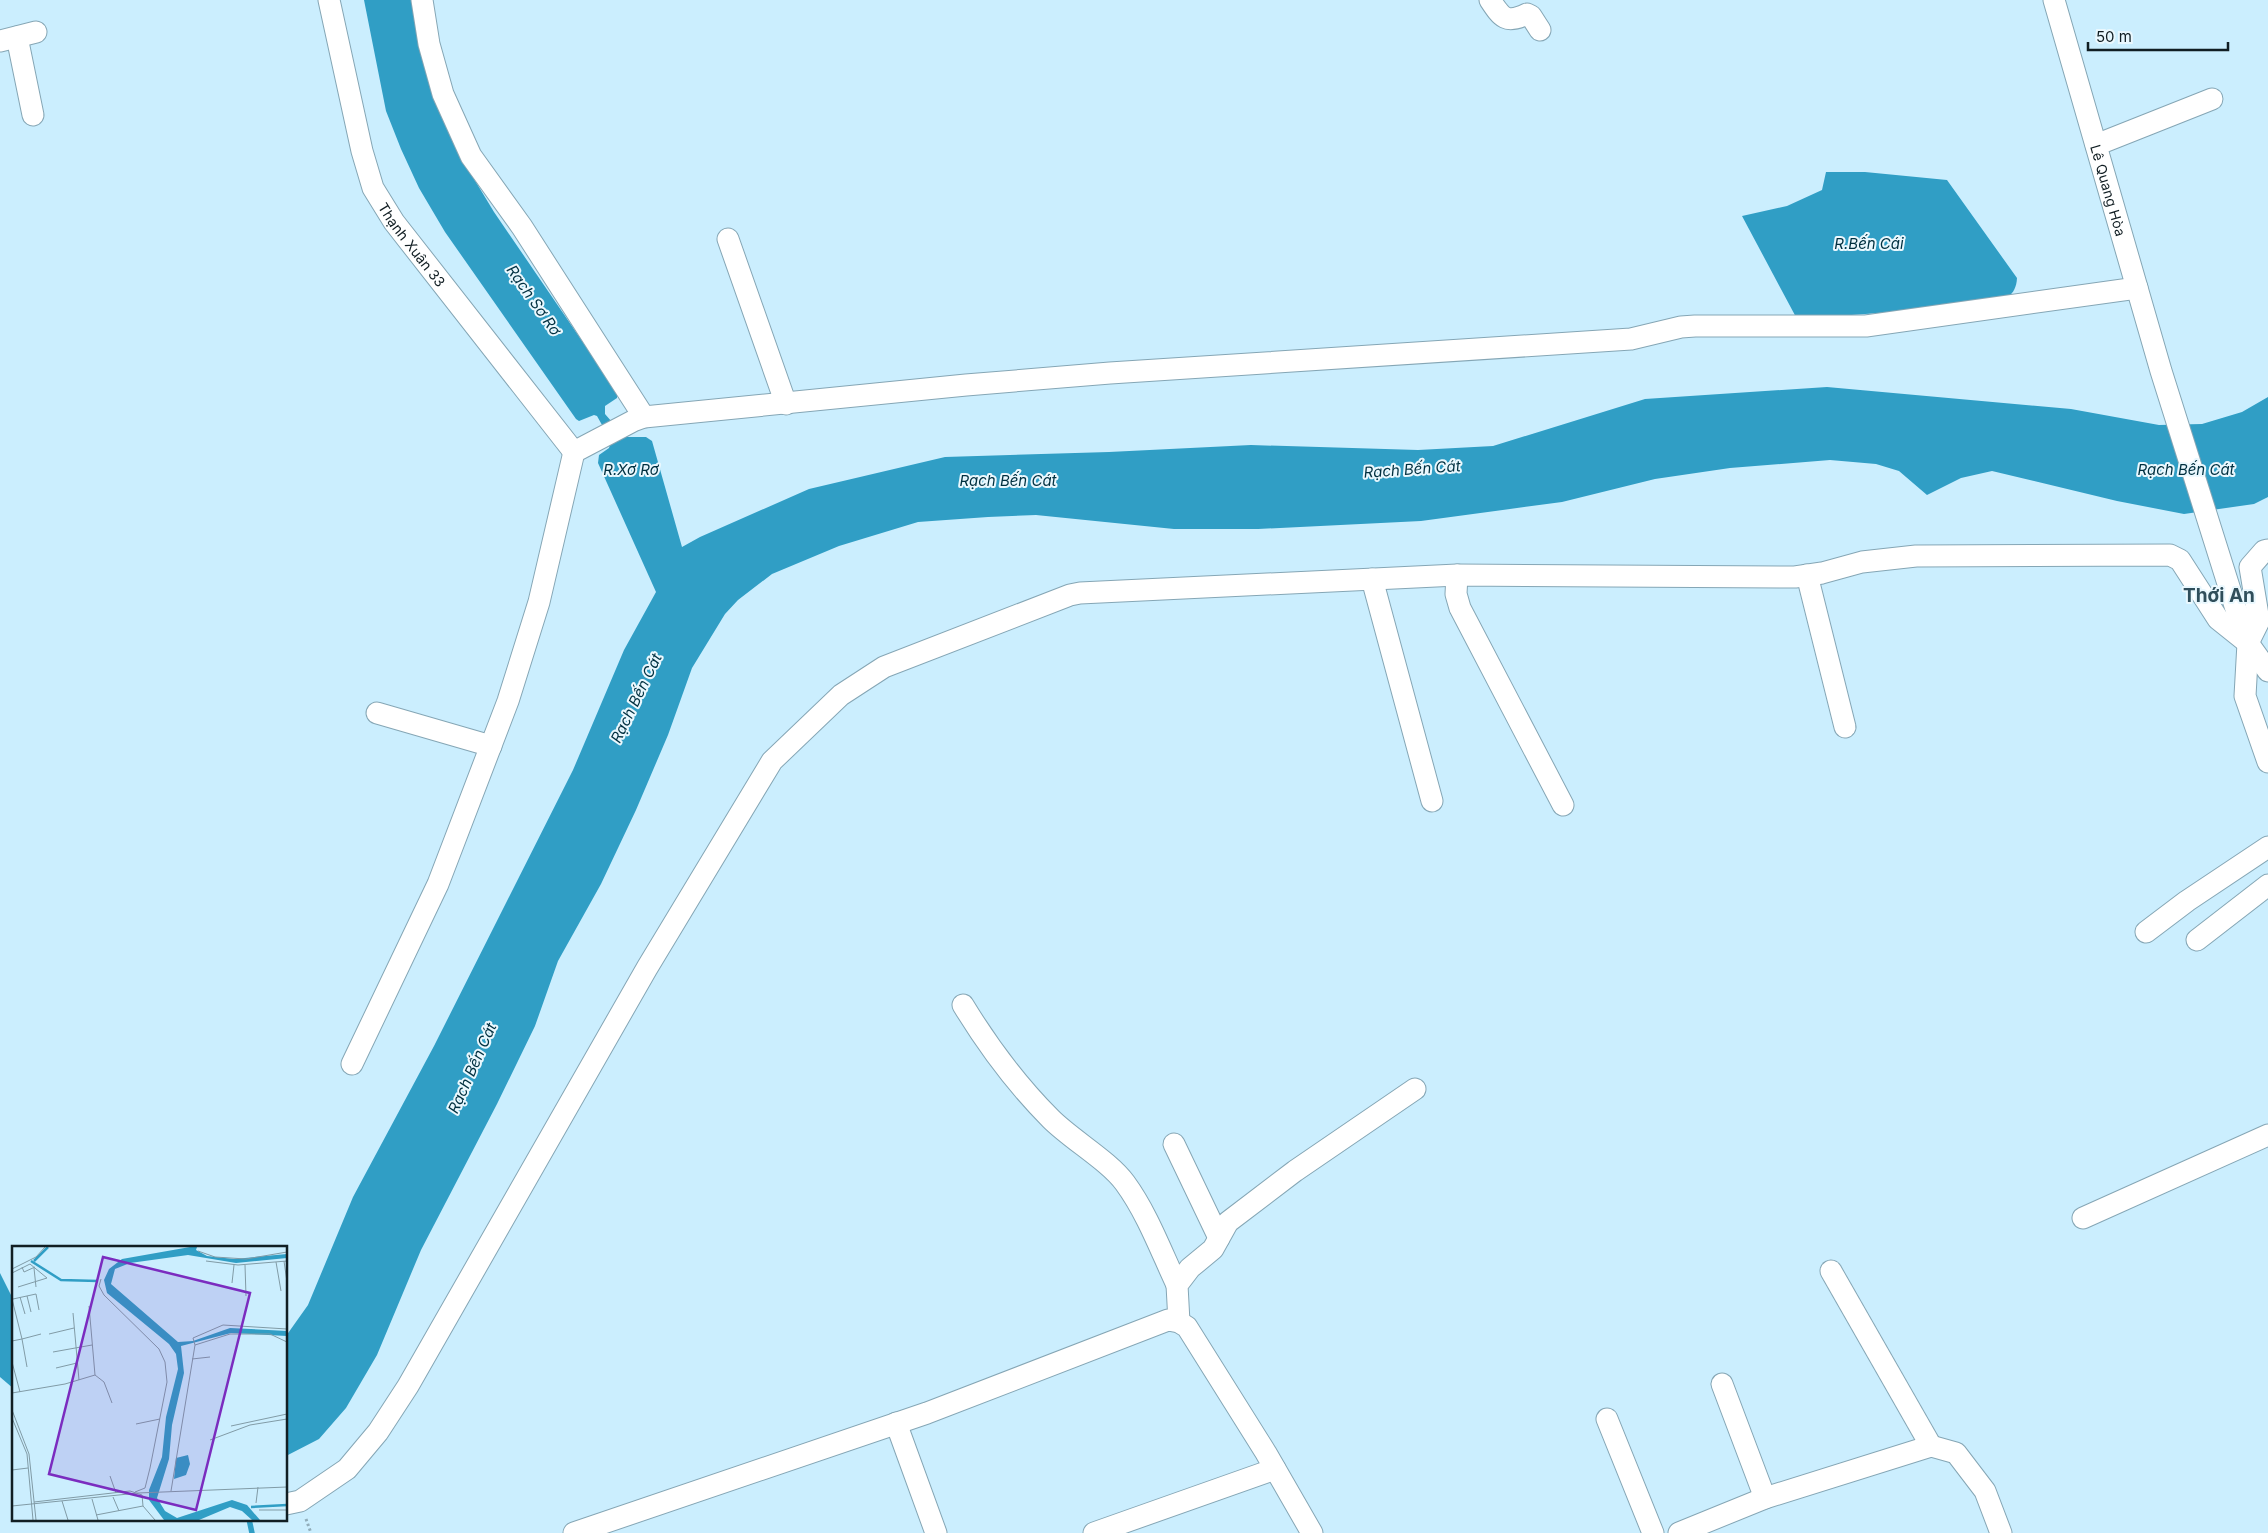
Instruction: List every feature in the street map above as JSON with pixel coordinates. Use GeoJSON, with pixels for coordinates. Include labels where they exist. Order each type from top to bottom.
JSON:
{"type":"FeatureCollection","features":[{"type":"Feature","properties":{"kind":"street","name":"Thạnh Xuân 33"},"geometry":{"type":"LineString","coordinates":[[329,0],[362,151],[373,188],[394,222],[576,451]]}},
{"type":"Feature","properties":{"kind":"street"},"geometry":{"type":"LineString","coordinates":[[422,0],[429,44],[443,94],[471,156],[522,227],[638,419]]}},
{"type":"Feature","properties":{"kind":"street"},"geometry":{"type":"LineString","coordinates":[[1490,0],[1498,12],[1507,19],[1515,20],[1527,14],[1531,16],[1540,30]]}},
{"type":"Feature","properties":{"kind":"street","name":"Lê Quang Hòa"},"geometry":{"type":"LineString","coordinates":[[2054,0],[2164,378],[2248,643]]}},
{"type":"Feature","properties":{"kind":"street"},"geometry":{"type":"LineString","coordinates":[[18,37],[33,115]]}},
{"type":"Feature","properties":{"kind":"street"},"geometry":{"type":"LineString","coordinates":[[2096,145],[2212,99]]}},
{"type":"Feature","properties":{"kind":"street"},"geometry":{"type":"LineString","coordinates":[[728,240],[786,404]]}},
{"type":"Feature","properties":{"kind":"street"},"geometry":{"type":"LineString","coordinates":[[352,1064],[438,884],[508,701],[539,602],[576,451],[638,419],[966,385],[1110,373],[1631,339],[1681,327],[1866,326],[2137,288]]}},
{"type":"Feature","properties":{"kind":"street"},"geometry":{"type":"LineString","coordinates":[[2268,550],[2264,551],[2250,566],[2259,621],[2248,643],[2245,696],[2268,762]]}},
{"type":"Feature","properties":{"kind":"street"},"geometry":{"type":"LineString","coordinates":[[288,1504],[300,1501],[347,1469],[378,1432],[408,1386],[647,968],[772,761],[841,695],[884,667],[1070,595],[1457,575],[1795,577],[1862,562],[1916,556],[2162,554],[2180,560],[2218,619],[2248,643],[2268,671]]}},
{"type":"Feature","properties":{"kind":"street"},"geometry":{"type":"LineString","coordinates":[[1457,575],[1456,594],[1460,608],[1563,805]]}},
{"type":"Feature","properties":{"kind":"street"},"geometry":{"type":"LineString","coordinates":[[1807,575],[1845,727]]}},
{"type":"Feature","properties":{"kind":"street"},"geometry":{"type":"LineString","coordinates":[[1372,579],[1432,801]]}},
{"type":"Feature","properties":{"kind":"street"},"geometry":{"type":"LineString","coordinates":[[377,713],[491,746]]}},
{"type":"Feature","properties":{"kind":"street"},"geometry":{"type":"LineString","coordinates":[[2146,932],[2187,901],[2268,847]]}},
{"type":"Feature","properties":{"kind":"street"},"geometry":{"type":"LineString","coordinates":[[2198,940],[2268,885]]}},
{"type":"Feature","properties":{"kind":"street"},"geometry":{"type":"LineString","coordinates":[[963,1005],[987,1045],[1057,1125],[1114,1171],[1125,1183],[1137,1202],[1177,1284],[1179,1322]]}},
{"type":"Feature","properties":{"kind":"street"},"geometry":{"type":"LineString","coordinates":[[1177,1284],[1190,1268],[1213,1249],[1228,1222],[1295,1171],[1415,1089]]}},
{"type":"Feature","properties":{"kind":"street"},"geometry":{"type":"LineString","coordinates":[[2083,1218],[2268,1135]]}},
{"type":"Feature","properties":{"kind":"street"},"geometry":{"type":"LineString","coordinates":[[1174,1144],[1219,1238]]}},
{"type":"Feature","properties":{"kind":"street"},"geometry":{"type":"LineString","coordinates":[[1831,1271],[1931,1446]]}},
{"type":"Feature","properties":{"kind":"street"},"geometry":{"type":"LineString","coordinates":[[574,1533],[896,1423],[1168,1320],[1179,1322],[1187,1327],[1275,1469],[1312,1533]]}},
{"type":"Feature","properties":{"kind":"street"},"geometry":{"type":"LineString","coordinates":[[1722,1384],[1765,1498]]}},
{"type":"Feature","properties":{"kind":"street"},"geometry":{"type":"LineString","coordinates":[[1607,1419],[1653,1533]]}},
{"type":"Feature","properties":{"kind":"street"},"geometry":{"type":"LineString","coordinates":[[896,1423],[936,1533]]}},
{"type":"Feature","properties":{"kind":"street"},"geometry":{"type":"LineString","coordinates":[[1679,1533],[1765,1498],[1931,1446],[1956,1453],[1985,1491],[2001,1533]]}},
{"type":"Feature","properties":{"kind":"street"},"geometry":{"type":"LineString","coordinates":[[1106,1531],[1275,1469]]}},
{"type":"Feature","properties":{"kind":"water","name":"Rạch Bến Cát"},"geometry":{"type":"Polygon","coordinates":[[[364,0],[412,0],[431,89],[456,149],[494,212],[617,392],[617,398],[605,406],[605,414],[625,437],[646,437],[652,441],[682,547],[700,537],[809,489],[945,457],[1251,445],[1418,450],[1493,446],[1645,399],[1827,387],[2071,409],[2159,425],[2202,424],[2242,412],[2268,397],[2268,497],[2254,504],[2184,514],[2117,501],[1992,471],[1961,478],[1927,495],[1899,471],[1876,464],[1830,460],[1730,468],[1655,479],[1562,502],[1421,521],[1258,529],[1174,529],[1036,515],[918,522],[839,546],[772,574],[738,600],[725,614],[692,668],[668,735],[636,810],[601,884],[558,961],[535,1026],[497,1104],[421,1250],[377,1355],[346,1408],[319,1439],[288,1455],[288,1333],[308,1305],[353,1197],[434,1046],[573,770],[624,650],[656,592],[598,463],[599,455],[609,448],[611,441],[597,416],[594,415],[579,421],[576,419],[445,232],[419,188],[386,111],[364,0]]]}},
{"type":"Feature","properties":{"kind":"water","name":"R.Bến Cái"},"geometry":{"type":"Polygon","coordinates":[[[1826,172],[1865,172],[1947,180],[2017,278],[2012,294],[1988,305],[1797,319],[1742,216],[1787,206],[1822,190],[1826,172]]]}},
{"type":"Feature","properties":{"kind":"water"},"geometry":{"type":"Polygon","coordinates":[[[0,1273],[12,1297],[12,1387],[0,1377],[0,1273]]]}},
{"type":"Feature","properties":{"kind":"waterway"},"geometry":{"type":"LineString","coordinates":[[249,1520],[252,1533]]}},
{"type":"Feature","properties":{"kind":"district","name":"Thới An"},"geometry":{"type":"Point","coordinates":[2219,595]}},
{"type":"Feature","properties":{"kind":"water label","name":"Rạch Sơ Rơ"},"geometry":{"type":"Point","coordinates":[534,300]}},
{"type":"Feature","properties":{"kind":"water label","name":"R.Xơ Rơ"},"geometry":{"type":"Point","coordinates":[631,469]}}]}
